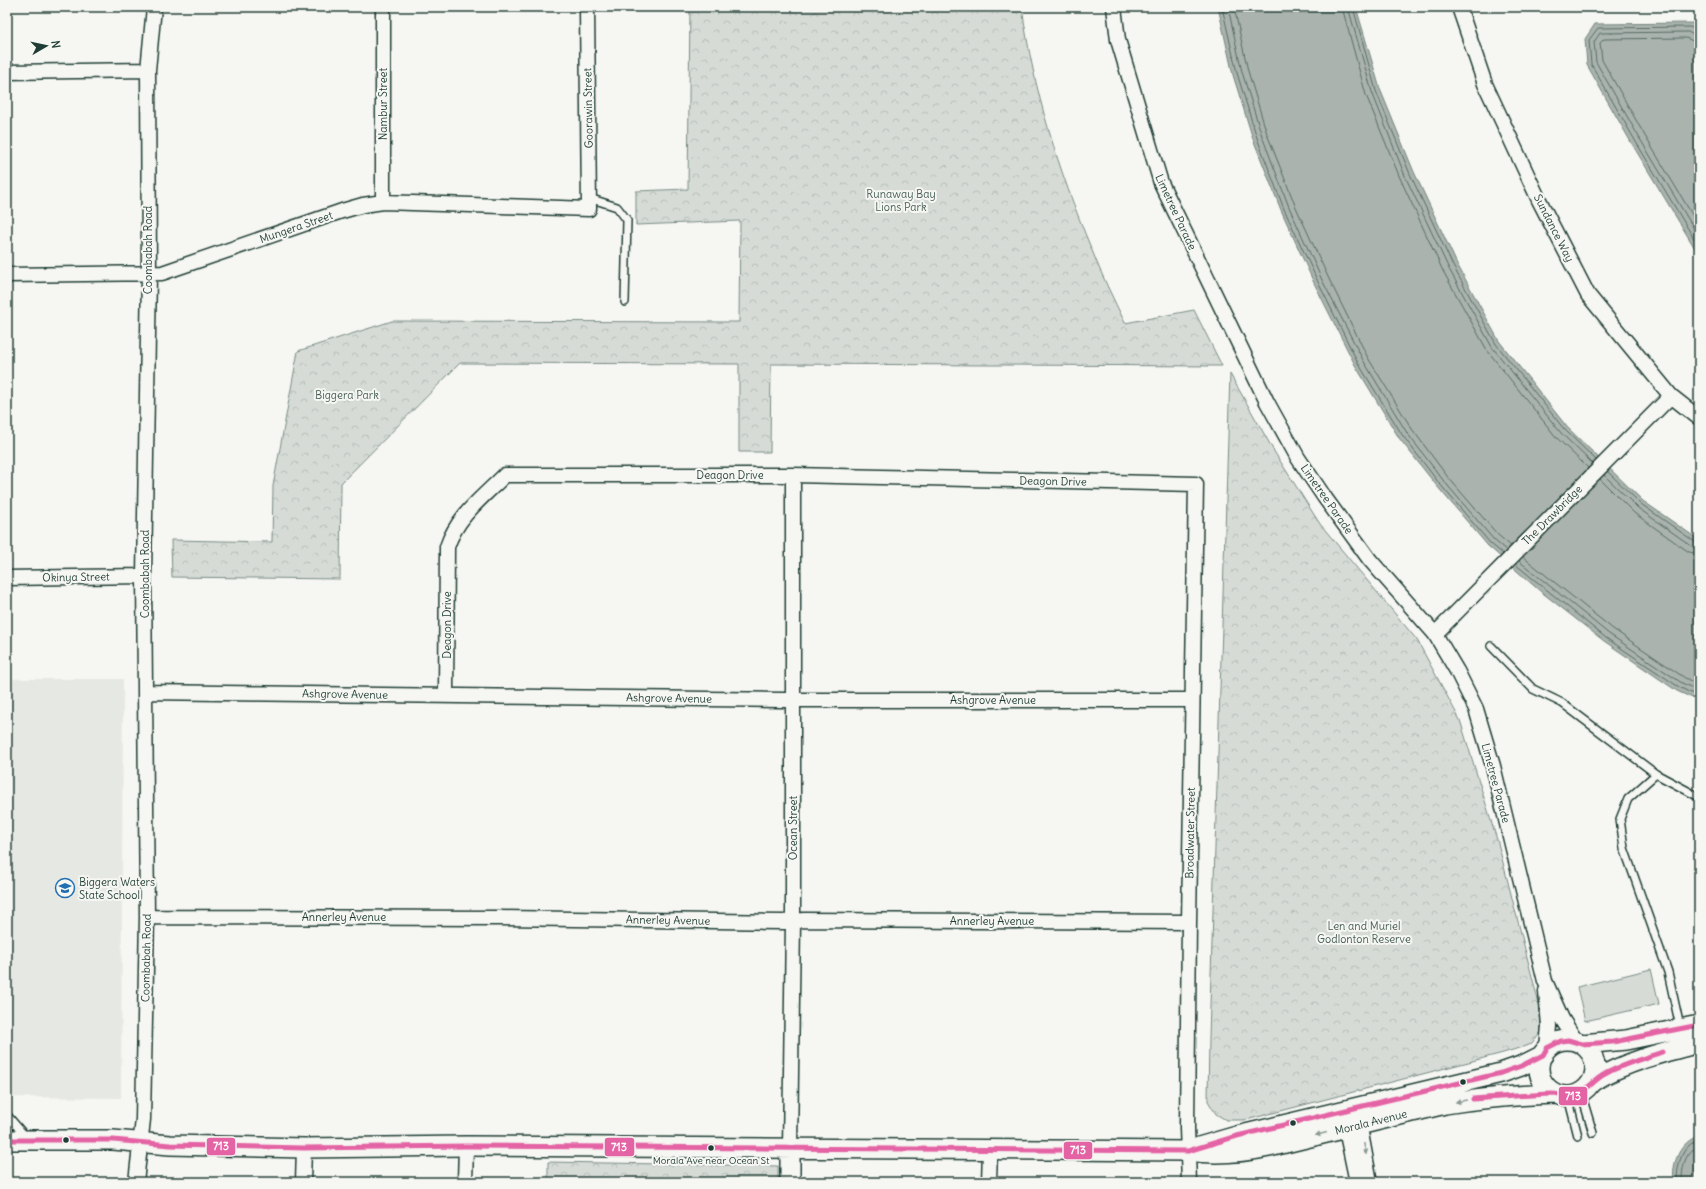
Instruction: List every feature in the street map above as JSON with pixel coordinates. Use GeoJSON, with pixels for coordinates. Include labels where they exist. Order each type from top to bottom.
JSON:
{"type":"FeatureCollection","features":[{"type":"Feature","properties":{"kind":"main road"},"geometry":{"type":"LineString","coordinates":[[1579,1043],[1589,1050],[1593,1057],[1595,1074],[1574,1091],[1544,1084],[1539,1070],[1545,1052],[1561,1041],[1579,1043],[1626,1040],[1699,1025]]}},
{"type":"Feature","properties":{"kind":"main road","name":"Morala Avenue"},"geometry":{"type":"LineString","coordinates":[[1351,1118],[1469,1100],[1521,1094],[1574,1091],[1606,1073],[1665,1052],[1699,1043]]}},
{"type":"Feature","properties":{"kind":"main road","name":"Morala Avenue"},"geometry":{"type":"LineString","coordinates":[[7,1140],[28,1139],[140,1142],[170,1145],[304,1148],[466,1146],[790,1148],[1188,1151],[1216,1154],[1244,1152],[1501,1073],[1521,1066],[1545,1052]]}},
{"type":"Feature","properties":{"kind":"main road","name":"Ocean Street"},"geometry":{"type":"LineString","coordinates":[[790,1148],[790,1182]]}},
{"type":"Feature","properties":{"kind":"street","name":"Coombabah Road"},"geometry":{"type":"LineString","coordinates":[[136,1182],[143,1119],[147,917],[144,576],[149,274],[148,70],[154,7]]}},
{"type":"Feature","properties":{"kind":"street","name":"Nambur Street"},"geometry":{"type":"LineString","coordinates":[[383,7],[383,202]]}},
{"type":"Feature","properties":{"kind":"street","name":"Goorawin Street"},"geometry":{"type":"LineString","coordinates":[[587,7],[589,203]]}},
{"type":"Feature","properties":{"kind":"street","name":"Limetree Parade"},"geometry":{"type":"LineString","coordinates":[[1114,7],[1118,40],[1161,183],[1267,402],[1298,458],[1324,498],[1370,560],[1435,634],[1458,671],[1476,709],[1493,766],[1545,981],[1549,1026],[1545,1052]]}},
{"type":"Feature","properties":{"kind":"street","name":"Sundance Way"},"geometry":{"type":"LineString","coordinates":[[1458,7],[1484,84],[1539,200],[1588,295],[1671,396],[1699,418]]}},
{"type":"Feature","properties":{"kind":"street"},"geometry":{"type":"LineString","coordinates":[[7,72],[148,70]]}},
{"type":"Feature","properties":{"kind":"street","name":"Mungera Street"},"geometry":{"type":"LineString","coordinates":[[7,275],[162,273],[342,211],[363,205],[383,202],[589,203]]}},
{"type":"Feature","properties":{"kind":"street","name":"The Drawbridge"},"geometry":{"type":"LineString","coordinates":[[1435,634],[1671,396]]}},
{"type":"Feature","properties":{"kind":"street","name":"Deagon Drive"},"geometry":{"type":"LineString","coordinates":[[446,695],[447,547],[455,528],[464,514],[506,475],[793,475],[1196,484]]}},
{"type":"Feature","properties":{"kind":"street","name":"Ocean Street"},"geometry":{"type":"LineString","coordinates":[[790,1148],[794,921],[793,475]]}},
{"type":"Feature","properties":{"kind":"street","name":"Broadwater Street"},"geometry":{"type":"LineString","coordinates":[[1188,1182],[1189,922],[1196,484]]}},
{"type":"Feature","properties":{"kind":"street","name":"Okinya Street"},"geometry":{"type":"LineString","coordinates":[[7,578],[144,576]]}},
{"type":"Feature","properties":{"kind":"street","name":"Ashgrove Avenue"},"geometry":{"type":"LineString","coordinates":[[146,692],[794,699],[1192,700]]}},
{"type":"Feature","properties":{"kind":"street","name":"Annerley Avenue"},"geometry":{"type":"LineString","coordinates":[[147,917],[491,918],[782,922],[1189,922]]}},
{"type":"Feature","properties":{"kind":"street","name":"Limetree Parade"},"geometry":{"type":"LineString","coordinates":[[1545,981],[1562,1019],[1579,1043]]}},
{"type":"Feature","properties":{"kind":"street"},"geometry":{"type":"LineString","coordinates":[[1351,1118],[1357,1182]]}},
{"type":"Feature","properties":{"kind":"street"},"geometry":{"type":"LineString","coordinates":[[1351,1118],[1370,1182]]}},
{"type":"Feature","properties":{"kind":"street"},"geometry":{"type":"LineString","coordinates":[[465,1182],[466,1146]]}},
{"type":"Feature","properties":{"kind":"street"},"geometry":{"type":"LineString","coordinates":[[303,1182],[304,1148]]}},
{"type":"Feature","properties":{"kind":"street"},"geometry":{"type":"LineString","coordinates":[[989,1182],[990,1150]]}},
{"type":"Feature","properties":{"kind":"lane"},"geometry":{"type":"LineString","coordinates":[[589,203],[617,207],[627,220],[625,302]]}},
{"type":"Feature","properties":{"kind":"lane"},"geometry":{"type":"LineString","coordinates":[[1491,646],[1533,689],[1562,703],[1656,774],[1699,797]]}},
{"type":"Feature","properties":{"kind":"lane"},"geometry":{"type":"LineString","coordinates":[[1656,774],[1628,798],[1620,819],[1624,848],[1668,972],[1680,1030]]}},
{"type":"Feature","properties":{"kind":"lane"},"geometry":{"type":"LineString","coordinates":[[1574,1091],[1593,1134]]}},
{"type":"Feature","properties":{"kind":"lane"},"geometry":{"type":"LineString","coordinates":[[1574,1091],[1578,1136]]}},
{"type":"Feature","properties":{"kind":"lane"},"geometry":{"type":"LineString","coordinates":[[7,1115],[28,1139]]}},
{"type":"Feature","properties":{"kind":"shaded area","name":"Biggera Waters State School"},"geometry":{"type":"Polygon","coordinates":[[[7,679],[123,679],[121,1098],[7,1097],[7,679]]]}},
{"type":"Feature","properties":{"kind":"green space","name":"Runaway Bay Lions Park"},"geometry":{"type":"Polygon","coordinates":[[[690,7],[1022,7],[1040,99],[1058,160],[1068,190],[1095,258],[1125,323],[1194,310],[1222,366],[771,364],[770,452],[739,452],[739,364],[460,363],[341,483],[340,579],[172,577],[171,540],[272,542],[273,486],[298,351],[392,321],[739,322],[740,221],[636,225],[636,191],[688,189],[690,7]]]}},
{"type":"Feature","properties":{"kind":"green space","name":"Len and Muriel Godlonton Reserve"},"geometry":{"type":"Polygon","coordinates":[[[1230,374],[1275,453],[1320,524],[1417,640],[1460,720],[1498,843],[1540,1008],[1541,1032],[1532,1044],[1503,1053],[1246,1120],[1226,1120],[1216,1114],[1208,1101],[1230,374]]]}},
{"type":"Feature","properties":{"kind":"green space"},"geometry":{"type":"Polygon","coordinates":[[[1651,969],[1659,1004],[1585,1021],[1577,987],[1651,969]]]}},
{"type":"Feature","properties":{"kind":"green space"},"geometry":{"type":"Polygon","coordinates":[[[548,1162],[778,1166],[778,1182],[548,1182],[548,1162]]]}},
{"type":"Feature","properties":{"kind":"water"},"geometry":{"type":"Polygon","coordinates":[[[1218,7],[1356,7],[1380,89],[1414,172],[1457,264],[1499,341],[1567,427],[1643,501],[1699,540],[1699,701],[1677,691],[1604,641],[1540,591],[1488,546],[1436,485],[1399,438],[1355,365],[1314,283],[1281,210],[1253,139],[1233,75],[1218,7]]]}},
{"type":"Feature","properties":{"kind":"water"},"geometry":{"type":"Polygon","coordinates":[[[1693,23],[1699,29],[1699,255],[1632,144],[1587,65],[1585,39],[1595,24],[1693,23]]]}},
{"type":"Feature","properties":{"kind":"water"},"geometry":{"type":"Polygon","coordinates":[[[1699,1136],[1699,1182],[1674,1182],[1674,1168],[1678,1154],[1687,1143],[1699,1136]]]}},
{"type":"Feature","properties":{"kind":"transit line","name":"713"},"geometry":{"type":"LineString","coordinates":[[7,1140],[113,1140],[170,1145],[304,1148],[466,1146],[1188,1151],[1237,1136],[1501,1073],[1521,1066],[1543,1055],[1547,1048],[1561,1041],[1568,1040],[1582,1044],[1613,1042],[1699,1025]]}},
{"type":"Feature","properties":{"kind":"transit line","name":"713"},"geometry":{"type":"LineString","coordinates":[[1473,1099],[1552,1094],[1567,1097],[1573,1096],[1582,1092],[1612,1070],[1625,1064],[1662,1052]]}},
{"type":"Feature","properties":{"kind":"place","name":"Biggera Waters State School"},"geometry":{"type":"Point","coordinates":[65,888]}},
{"type":"Feature","properties":{"kind":"place","name":"Morala Ave near Ocean St"},"geometry":{"type":"Point","coordinates":[711,1148]}},
{"type":"Feature","properties":{"kind":"park label","name":"Biggera Park"},"geometry":{"type":"Point","coordinates":[347,395]}}]}
